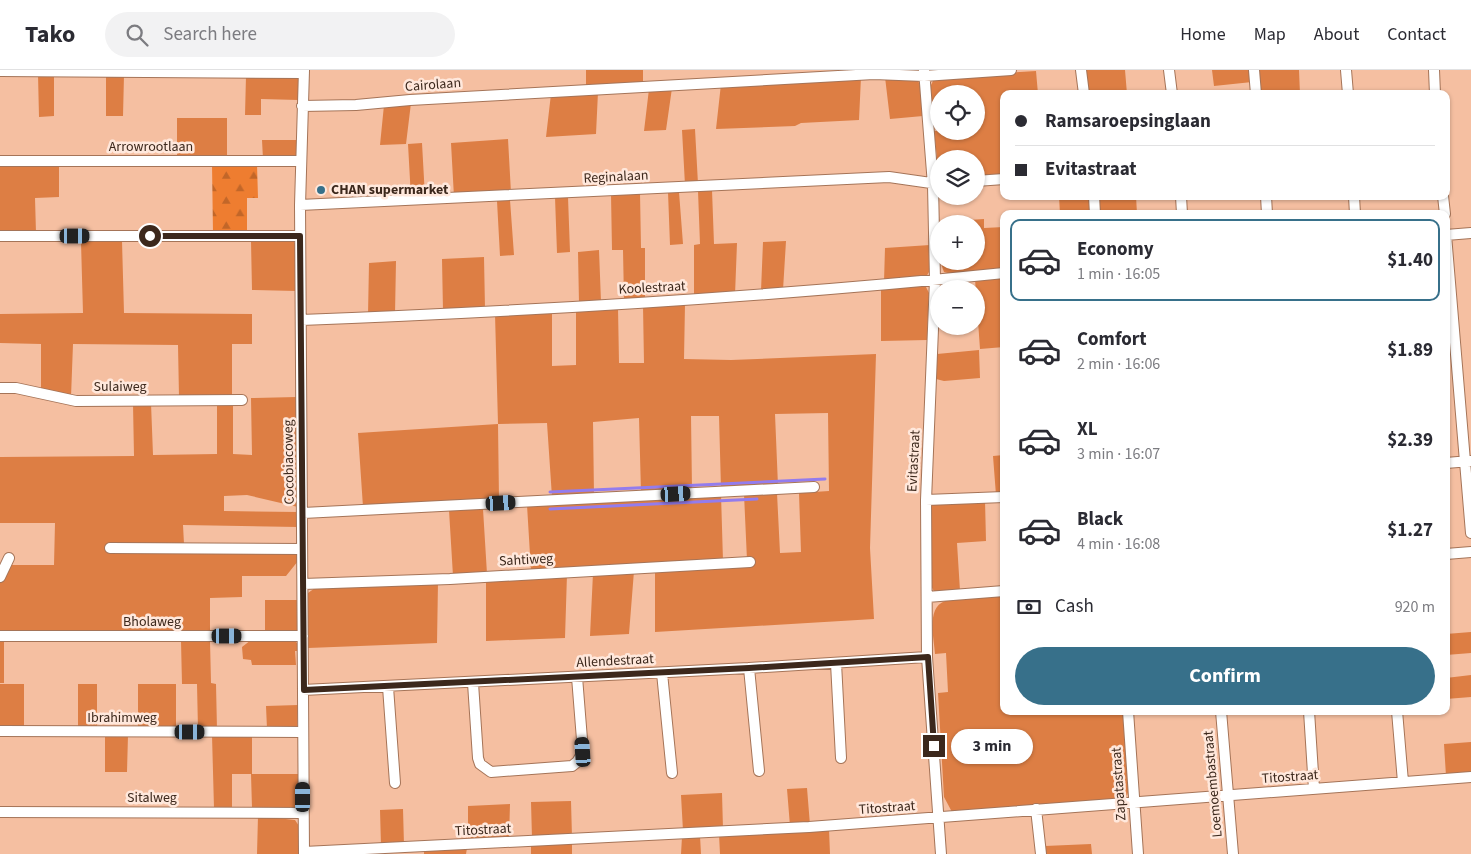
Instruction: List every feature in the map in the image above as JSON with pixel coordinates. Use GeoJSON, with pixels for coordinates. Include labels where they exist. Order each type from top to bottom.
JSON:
{"type":"FeatureCollection","features":[{"type":"Feature","properties":{"kind":"street","name":"Cairolaan"},"geometry":{"type":"LineString","coordinates":[[302,106],[356,105],[410,100],[874,74],[1011,70]]}},
{"type":"Feature","properties":{"kind":"street"},"geometry":{"type":"LineString","coordinates":[[1081,70],[1084,90]]}},
{"type":"Feature","properties":{"kind":"street"},"geometry":{"type":"LineString","coordinates":[[1169,70],[1172,90]]}},
{"type":"Feature","properties":{"kind":"street"},"geometry":{"type":"LineString","coordinates":[[1254,70],[1256,90]]}},
{"type":"Feature","properties":{"kind":"street"},"geometry":{"type":"LineString","coordinates":[[1346,70],[1348,90]]}},
{"type":"Feature","properties":{"kind":"street"},"geometry":{"type":"LineString","coordinates":[[1434,70],[1436,90]]}},
{"type":"Feature","properties":{"kind":"street"},"geometry":{"type":"LineString","coordinates":[[0,71],[304,71]]}},
{"type":"Feature","properties":{"kind":"street","name":"Cocobiacoweg"},"geometry":{"type":"LineString","coordinates":[[304,71],[300,206],[304,853]]}},
{"type":"Feature","properties":{"kind":"street","name":"Evitastraat"},"geometry":{"type":"LineString","coordinates":[[924,73],[932,150]]}},
{"type":"Feature","properties":{"kind":"street","name":"Arrowrootlaan"},"geometry":{"type":"LineString","coordinates":[[0,160],[301,161]]}},
{"type":"Feature","properties":{"kind":"street","name":"Reginalaan"},"geometry":{"type":"LineString","coordinates":[[300,206],[889,177],[930,183]]}},
{"type":"Feature","properties":{"kind":"street"},"geometry":{"type":"LineString","coordinates":[[985,180],[1000,179]]}},
{"type":"Feature","properties":{"kind":"street","name":"Evitastraat"},"geometry":{"type":"LineString","coordinates":[[936,205],[936,280]]}},
{"type":"Feature","properties":{"kind":"street"},"geometry":{"type":"LineString","coordinates":[[1450,235],[1471,233]]}},
{"type":"Feature","properties":{"kind":"street"},"geometry":{"type":"LineString","coordinates":[[0,236],[300,236]]}},
{"type":"Feature","properties":{"kind":"street","name":"Koolestraat"},"geometry":{"type":"LineString","coordinates":[[936,280],[1000,273]]}},
{"type":"Feature","properties":{"kind":"street"},"geometry":{"type":"LineString","coordinates":[[1450,276],[1468,461],[1471,533]]}},
{"type":"Feature","properties":{"kind":"street","name":"Koolestraat"},"geometry":{"type":"LineString","coordinates":[[301,320],[423,316],[702,299],[930,280]]}},
{"type":"Feature","properties":{"kind":"street","name":"Evitastraat"},"geometry":{"type":"LineString","coordinates":[[934,335],[926,500],[927,597],[928,657],[941,854]]}},
{"type":"Feature","properties":{"kind":"street","name":"Sulaiweg"},"geometry":{"type":"LineString","coordinates":[[0,388],[16,388],[76,401],[242,400]]}},
{"type":"Feature","properties":{"kind":"street"},"geometry":{"type":"LineString","coordinates":[[1450,462],[1468,461]]}},
{"type":"Feature","properties":{"kind":"street"},"geometry":{"type":"LineString","coordinates":[[303,513],[814,488]]}},
{"type":"Feature","properties":{"kind":"street"},"geometry":{"type":"LineString","coordinates":[[926,500],[1000,497]]}},
{"type":"Feature","properties":{"kind":"street"},"geometry":{"type":"LineString","coordinates":[[110,548],[302,548]]}},
{"type":"Feature","properties":{"kind":"street"},"geometry":{"type":"LineString","coordinates":[[1450,554],[1471,552]]}},
{"type":"Feature","properties":{"kind":"street"},"geometry":{"type":"LineString","coordinates":[[0,577],[9,558]]}},
{"type":"Feature","properties":{"kind":"street","name":"Sahtiweg"},"geometry":{"type":"LineString","coordinates":[[303,584],[450,579],[750,562]]}},
{"type":"Feature","properties":{"kind":"street"},"geometry":{"type":"LineString","coordinates":[[927,597],[1000,591]]}},
{"type":"Feature","properties":{"kind":"street","name":"Bholaweg"},"geometry":{"type":"LineString","coordinates":[[0,636],[303,636]]}},
{"type":"Feature","properties":{"kind":"street","name":"Allendestraat"},"geometry":{"type":"LineString","coordinates":[[304,690],[472,683],[928,657]]}},
{"type":"Feature","properties":{"kind":"street"},"geometry":{"type":"LineString","coordinates":[[836,663],[841,758]]}},
{"type":"Feature","properties":{"kind":"street"},"geometry":{"type":"LineString","coordinates":[[749,668],[759,771]]}},
{"type":"Feature","properties":{"kind":"street"},"geometry":{"type":"LineString","coordinates":[[662,672],[672,773]]}},
{"type":"Feature","properties":{"kind":"street"},"geometry":{"type":"LineString","coordinates":[[472,683],[478,758],[480,764],[492,772],[572,766],[577,762],[583,752],[578,677]]}},
{"type":"Feature","properties":{"kind":"street"},"geometry":{"type":"LineString","coordinates":[[388,687],[395,783]]}},
{"type":"Feature","properties":{"kind":"street","name":"Zapatastraat"},"geometry":{"type":"LineString","coordinates":[[1128,715],[1138,854]]}},
{"type":"Feature","properties":{"kind":"street","name":"Loemoembastraat"},"geometry":{"type":"LineString","coordinates":[[1221,715],[1233,854]]}},
{"type":"Feature","properties":{"kind":"street"},"geometry":{"type":"LineString","coordinates":[[1309,715],[1314,789]]}},
{"type":"Feature","properties":{"kind":"street"},"geometry":{"type":"LineString","coordinates":[[1397,715],[1403,782]]}},
{"type":"Feature","properties":{"kind":"street","name":"Ibrahimweg"},"geometry":{"type":"LineString","coordinates":[[0,731],[303,732]]}},
{"type":"Feature","properties":{"kind":"street","name":"Titostraat"},"geometry":{"type":"LineString","coordinates":[[304,853],[809,827],[1471,777]]}},
{"type":"Feature","properties":{"kind":"street"},"geometry":{"type":"LineString","coordinates":[[1036,810],[1041,854]]}},
{"type":"Feature","properties":{"kind":"street","name":"Sitalweg"},"geometry":{"type":"LineString","coordinates":[[0,812],[303,814]]}},
{"type":"Feature","properties":{"kind":"shaded area"},"geometry":{"type":"Polygon","coordinates":[[[586,70],[643,70],[643,83],[586,86],[586,70]]]}},
{"type":"Feature","properties":{"kind":"shaded area"},"geometry":{"type":"Polygon","coordinates":[[[1087,70],[1125,70],[1127,90],[1087,90],[1085,75],[1087,70]]]}},
{"type":"Feature","properties":{"kind":"shaded area"},"geometry":{"type":"Polygon","coordinates":[[[1212,70],[1251,70],[1252,82],[1214,86],[1212,70]]]}},
{"type":"Feature","properties":{"kind":"shaded area"},"geometry":{"type":"Polygon","coordinates":[[[1256,70],[1299,70],[1300,90],[1259,90],[1256,70]]]}},
{"type":"Feature","properties":{"kind":"shaded area"},"geometry":{"type":"Polygon","coordinates":[[[1036,71],[1038,90],[1000,90],[1000,177],[985,178],[985,150],[936,150],[935,140],[985,140],[985,85],[931,85],[933,81],[942,77],[1036,71]]]}},
{"type":"Feature","properties":{"kind":"shaded area"},"geometry":{"type":"Polygon","coordinates":[[[38,74],[54,74],[54,116],[39,117],[38,74]]]}},
{"type":"Feature","properties":{"kind":"shaded area"},"geometry":{"type":"Polygon","coordinates":[[[106,74],[124,75],[123,116],[106,116],[106,74]]]}},
{"type":"Feature","properties":{"kind":"shaded area"},"geometry":{"type":"Polygon","coordinates":[[[246,76],[298,77],[298,100],[261,99],[261,115],[245,115],[246,76]]]}},
{"type":"Feature","properties":{"kind":"shaded area"},"geometry":{"type":"Polygon","coordinates":[[[861,77],[859,120],[801,123],[795,126],[716,129],[721,84],[861,77]]]}},
{"type":"Feature","properties":{"kind":"shaded area"},"geometry":{"type":"Polygon","coordinates":[[[885,77],[918,80],[921,89],[923,116],[890,119],[885,77]]]}},
{"type":"Feature","properties":{"kind":"shaded area"},"geometry":{"type":"Polygon","coordinates":[[[672,88],[666,130],[644,131],[649,89],[672,88]]]}},
{"type":"Feature","properties":{"kind":"shaded area"},"geometry":{"type":"Polygon","coordinates":[[[598,92],[596,134],[546,137],[551,94],[598,92]]]}},
{"type":"Feature","properties":{"kind":"shaded area"},"geometry":{"type":"Polygon","coordinates":[[[411,103],[406,144],[380,145],[384,105],[411,103]]]}},
{"type":"Feature","properties":{"kind":"shaded area"},"geometry":{"type":"Polygon","coordinates":[[[177,118],[227,118],[227,158],[177,158],[177,118]]]}},
{"type":"Feature","properties":{"kind":"shaded area"},"geometry":{"type":"Polygon","coordinates":[[[695,129],[698,184],[685,185],[682,130],[695,129]]]}},
{"type":"Feature","properties":{"kind":"shaded area"},"geometry":{"type":"Polygon","coordinates":[[[508,139],[511,193],[454,197],[451,143],[508,139]]]}},
{"type":"Feature","properties":{"kind":"shaded area"},"geometry":{"type":"Polygon","coordinates":[[[262,140],[297,140],[297,155],[263,159],[262,140]]]}},
{"type":"Feature","properties":{"kind":"shaded area"},"geometry":{"type":"Polygon","coordinates":[[[422,143],[425,197],[411,198],[408,144],[422,143]]]}},
{"type":"Feature","properties":{"kind":"shaded area"},"geometry":{"type":"Polygon","coordinates":[[[59,164],[59,197],[35,198],[36,233],[0,233],[0,165],[59,164]]]}},
{"type":"Feature","properties":{"kind":"shaded area"},"geometry":{"type":"Polygon","coordinates":[[[712,190],[714,244],[737,243],[735,295],[694,297],[694,245],[700,244],[698,191],[712,190]]]}},
{"type":"Feature","properties":{"kind":"shaded area"},"geometry":{"type":"Polygon","coordinates":[[[668,192],[679,192],[683,244],[670,245],[668,192]]]}},
{"type":"Feature","properties":{"kind":"shaded area"},"geometry":{"type":"Polygon","coordinates":[[[640,193],[641,248],[645,248],[645,299],[624,300],[623,250],[612,250],[611,194],[640,193]]]}},
{"type":"Feature","properties":{"kind":"shaded area"},"geometry":{"type":"Polygon","coordinates":[[[555,197],[568,197],[570,252],[557,253],[555,197]]]}},
{"type":"Feature","properties":{"kind":"shaded area"},"geometry":{"type":"Polygon","coordinates":[[[510,200],[514,255],[500,256],[497,201],[510,200]]]}},
{"type":"Feature","properties":{"kind":"shaded area"},"geometry":{"type":"Polygon","coordinates":[[[1059,200],[1092,200],[1093,210],[1060,210],[1059,200]]]}},
{"type":"Feature","properties":{"kind":"shaded area"},"geometry":{"type":"Polygon","coordinates":[[[1097,200],[1136,200],[1137,210],[1098,210],[1097,200]]]}},
{"type":"Feature","properties":{"kind":"shaded area"},"geometry":{"type":"Polygon","coordinates":[[[1000,227],[1000,270],[951,274],[943,270],[985,270],[985,228],[1000,227]]]}},
{"type":"Feature","properties":{"kind":"shaded area"},"geometry":{"type":"Polygon","coordinates":[[[122,241],[124,313],[252,314],[252,344],[232,344],[232,397],[179,397],[178,345],[73,344],[71,397],[41,389],[41,344],[0,343],[0,314],[83,313],[81,242],[122,241]]]}},
{"type":"Feature","properties":{"kind":"shaded area"},"geometry":{"type":"Polygon","coordinates":[[[251,241],[294,242],[297,247],[297,291],[252,290],[251,241]]]}},
{"type":"Feature","properties":{"kind":"shaded area"},"geometry":{"type":"Polygon","coordinates":[[[786,241],[783,290],[761,291],[763,242],[786,241]]]}},
{"type":"Feature","properties":{"kind":"shaded area"},"geometry":{"type":"Polygon","coordinates":[[[930,245],[929,272],[926,277],[884,282],[885,248],[930,245]]]}},
{"type":"Feature","properties":{"kind":"shaded area"},"geometry":{"type":"Polygon","coordinates":[[[599,250],[601,302],[579,303],[578,252],[599,250]]]}},
{"type":"Feature","properties":{"kind":"shaded area"},"geometry":{"type":"Polygon","coordinates":[[[484,257],[485,309],[443,311],[442,259],[484,257]]]}},
{"type":"Feature","properties":{"kind":"shaded area"},"geometry":{"type":"Polygon","coordinates":[[[396,261],[395,314],[368,315],[369,263],[396,261]]]}},
{"type":"Feature","properties":{"kind":"shaded area"},"geometry":{"type":"Polygon","coordinates":[[[1000,277],[1000,347],[980,349],[979,335],[985,335],[985,280],[975,280],[1000,277]]]}},
{"type":"Feature","properties":{"kind":"shaded area"},"geometry":{"type":"Polygon","coordinates":[[[914,285],[926,287],[929,293],[927,340],[881,341],[881,288],[914,285]]]}},
{"type":"Feature","properties":{"kind":"shaded area"},"geometry":{"type":"Polygon","coordinates":[[[685,304],[684,359],[731,360],[876,354],[870,548],[874,619],[655,632],[655,570],[747,560],[744,494],[777,493],[780,553],[801,552],[799,493],[829,491],[828,413],[775,414],[778,486],[721,489],[719,416],[691,416],[692,490],[641,493],[639,418],[593,422],[594,496],[552,497],[547,423],[498,424],[495,314],[552,311],[552,366],[576,365],[576,310],[618,308],[619,363],[644,363],[643,306],[685,304]]]}},
{"type":"Feature","properties":{"kind":"shaded area"},"geometry":{"type":"Polygon","coordinates":[[[979,350],[980,378],[944,381],[936,379],[937,354],[979,350]]]}},
{"type":"Feature","properties":{"kind":"shaded area"},"geometry":{"type":"Polygon","coordinates":[[[297,397],[298,507],[247,495],[224,496],[224,511],[298,512],[298,527],[183,525],[184,544],[298,549],[298,561],[286,576],[242,576],[242,597],[210,598],[210,634],[0,632],[0,582],[11,565],[54,565],[55,523],[0,523],[0,457],[134,456],[133,404],[151,403],[153,455],[217,454],[217,403],[233,403],[233,454],[252,455],[251,398],[297,397]]]}},
{"type":"Feature","properties":{"kind":"shaded area"},"geometry":{"type":"Polygon","coordinates":[[[498,424],[499,500],[363,507],[358,433],[498,424]]]}},
{"type":"Feature","properties":{"kind":"shaded area"},"geometry":{"type":"Polygon","coordinates":[[[1000,455],[1000,495],[996,495],[993,456],[1000,455]]]}},
{"type":"Feature","properties":{"kind":"shaded area"},"geometry":{"type":"Polygon","coordinates":[[[721,494],[723,561],[531,571],[527,505],[721,494]]]}},
{"type":"Feature","properties":{"kind":"shaded area"},"geometry":{"type":"Polygon","coordinates":[[[985,500],[986,541],[957,543],[960,591],[935,593],[931,586],[930,507],[934,503],[985,500]]]}},
{"type":"Feature","properties":{"kind":"shaded area"},"geometry":{"type":"Polygon","coordinates":[[[483,509],[487,574],[453,576],[449,510],[483,509]]]}},
{"type":"Feature","properties":{"kind":"shaded area"},"geometry":{"type":"Polygon","coordinates":[[[634,571],[629,634],[590,636],[593,573],[634,571]]]}},
{"type":"Feature","properties":{"kind":"shaded area"},"geometry":{"type":"Polygon","coordinates":[[[567,574],[565,638],[486,641],[486,579],[567,574]]]}},
{"type":"Feature","properties":{"kind":"shaded area"},"geometry":{"type":"Polygon","coordinates":[[[438,582],[437,643],[308,648],[308,593],[315,588],[438,582]]]}},
{"type":"Feature","properties":{"kind":"shaded area"},"geometry":{"type":"Polygon","coordinates":[[[1000,596],[1000,715],[1123,715],[1129,789],[1126,799],[952,812],[944,797],[938,693],[948,692],[946,653],[935,654],[932,624],[935,610],[945,601],[1000,596]]]}},
{"type":"Feature","properties":{"kind":"shaded area"},"geometry":{"type":"Polygon","coordinates":[[[265,600],[298,600],[298,630],[265,633],[265,600]]]}},
{"type":"Feature","properties":{"kind":"shaded area"},"geometry":{"type":"Polygon","coordinates":[[[1471,632],[1471,653],[1450,655],[1450,634],[1471,632]]]}},
{"type":"Feature","properties":{"kind":"shaded area"},"geometry":{"type":"Polygon","coordinates":[[[0,640],[4,640],[4,683],[0,683],[0,640]]]}},
{"type":"Feature","properties":{"kind":"shaded area"},"geometry":{"type":"Polygon","coordinates":[[[251,640],[294,640],[299,645],[298,651],[295,651],[296,665],[252,665],[251,660],[243,659],[242,647],[251,640]]]}},
{"type":"Feature","properties":{"kind":"shaded area"},"geometry":{"type":"Polygon","coordinates":[[[181,641],[210,641],[211,683],[216,684],[217,730],[198,730],[197,684],[182,684],[181,641]]]}},
{"type":"Feature","properties":{"kind":"shaded area"},"geometry":{"type":"Polygon","coordinates":[[[1471,675],[1471,697],[1450,699],[1450,678],[1471,675]]]}},
{"type":"Feature","properties":{"kind":"shaded area"},"geometry":{"type":"Polygon","coordinates":[[[0,684],[24,684],[24,728],[0,729],[0,684]]]}},
{"type":"Feature","properties":{"kind":"shaded area"},"geometry":{"type":"Polygon","coordinates":[[[78,684],[97,684],[97,729],[78,729],[78,684]]]}},
{"type":"Feature","properties":{"kind":"shaded area"},"geometry":{"type":"Polygon","coordinates":[[[138,684],[176,684],[176,729],[138,729],[138,684]]]}},
{"type":"Feature","properties":{"kind":"shaded area"},"geometry":{"type":"Polygon","coordinates":[[[298,705],[297,728],[267,729],[266,706],[298,705]]]}},
{"type":"Feature","properties":{"kind":"shaded area"},"geometry":{"type":"Polygon","coordinates":[[[105,734],[128,735],[127,772],[105,772],[105,734]]]}},
{"type":"Feature","properties":{"kind":"shaded area"},"geometry":{"type":"Polygon","coordinates":[[[212,735],[252,735],[252,774],[299,774],[298,806],[295,809],[252,808],[251,774],[232,774],[232,808],[214,808],[212,735]]]}},
{"type":"Feature","properties":{"kind":"shaded area"},"geometry":{"type":"Polygon","coordinates":[[[1471,742],[1471,774],[1446,776],[1444,744],[1471,742]]]}},
{"type":"Feature","properties":{"kind":"shaded area"},"geometry":{"type":"Polygon","coordinates":[[[807,788],[810,825],[790,826],[787,789],[807,788]]]}},
{"type":"Feature","properties":{"kind":"shaded area"},"geometry":{"type":"Polygon","coordinates":[[[722,793],[723,829],[683,831],[681,795],[722,793]]]}},
{"type":"Feature","properties":{"kind":"shaded area"},"geometry":{"type":"Polygon","coordinates":[[[571,801],[572,837],[532,838],[531,802],[571,801]]]}},
{"type":"Feature","properties":{"kind":"shaded area"},"geometry":{"type":"Polygon","coordinates":[[[510,804],[509,839],[468,842],[468,806],[510,804]]]}},
{"type":"Feature","properties":{"kind":"shaded area"},"geometry":{"type":"Polygon","coordinates":[[[403,809],[404,845],[381,846],[380,810],[403,809]]]}},
{"type":"Feature","properties":{"kind":"shaded area"},"geometry":{"type":"Polygon","coordinates":[[[258,816],[295,820],[299,826],[299,854],[257,854],[258,816]]]}},
{"type":"Feature","properties":{"kind":"shaded area"},"geometry":{"type":"Polygon","coordinates":[[[829,829],[830,854],[720,854],[719,834],[829,829]]]}},
{"type":"Feature","properties":{"kind":"shaded area"},"geometry":{"type":"Polygon","coordinates":[[[700,836],[701,854],[681,854],[682,837],[700,836]]]}},
{"type":"Feature","properties":{"kind":"shaded area"},"geometry":{"type":"Polygon","coordinates":[[[572,842],[572,854],[531,854],[531,844],[572,842]]]}},
{"type":"Feature","properties":{"kind":"shaded area"},"geometry":{"type":"Polygon","coordinates":[[[1091,844],[1092,854],[1046,854],[1045,846],[1091,844]]]}},
{"type":"Feature","properties":{"kind":"shaded area"},"geometry":{"type":"Polygon","coordinates":[[[467,848],[466,854],[424,854],[424,850],[467,848]]]}},
{"type":"Feature","properties":{"kind":"green space"},"geometry":{"type":"Polygon","coordinates":[[[212,164],[257,164],[258,198],[247,198],[247,234],[213,234],[212,164]]]}},
{"type":"Feature","properties":{"kind":"waterway"},"geometry":{"type":"LineString","coordinates":[[550,492],[825,479]]}},
{"type":"Feature","properties":{"kind":"waterway"},"geometry":{"type":"LineString","coordinates":[[550,509],[757,499]]}},
{"type":"Feature","properties":{"kind":"place","name":"CHAN supermarket"},"geometry":{"type":"Point","coordinates":[321,190]}},
{"type":"Feature","properties":{"kind":"route"},"geometry":{"type":"LineString","coordinates":[[150,236],[300,236],[304,690],[749,668],[928,657],[934,746]]}}]}
